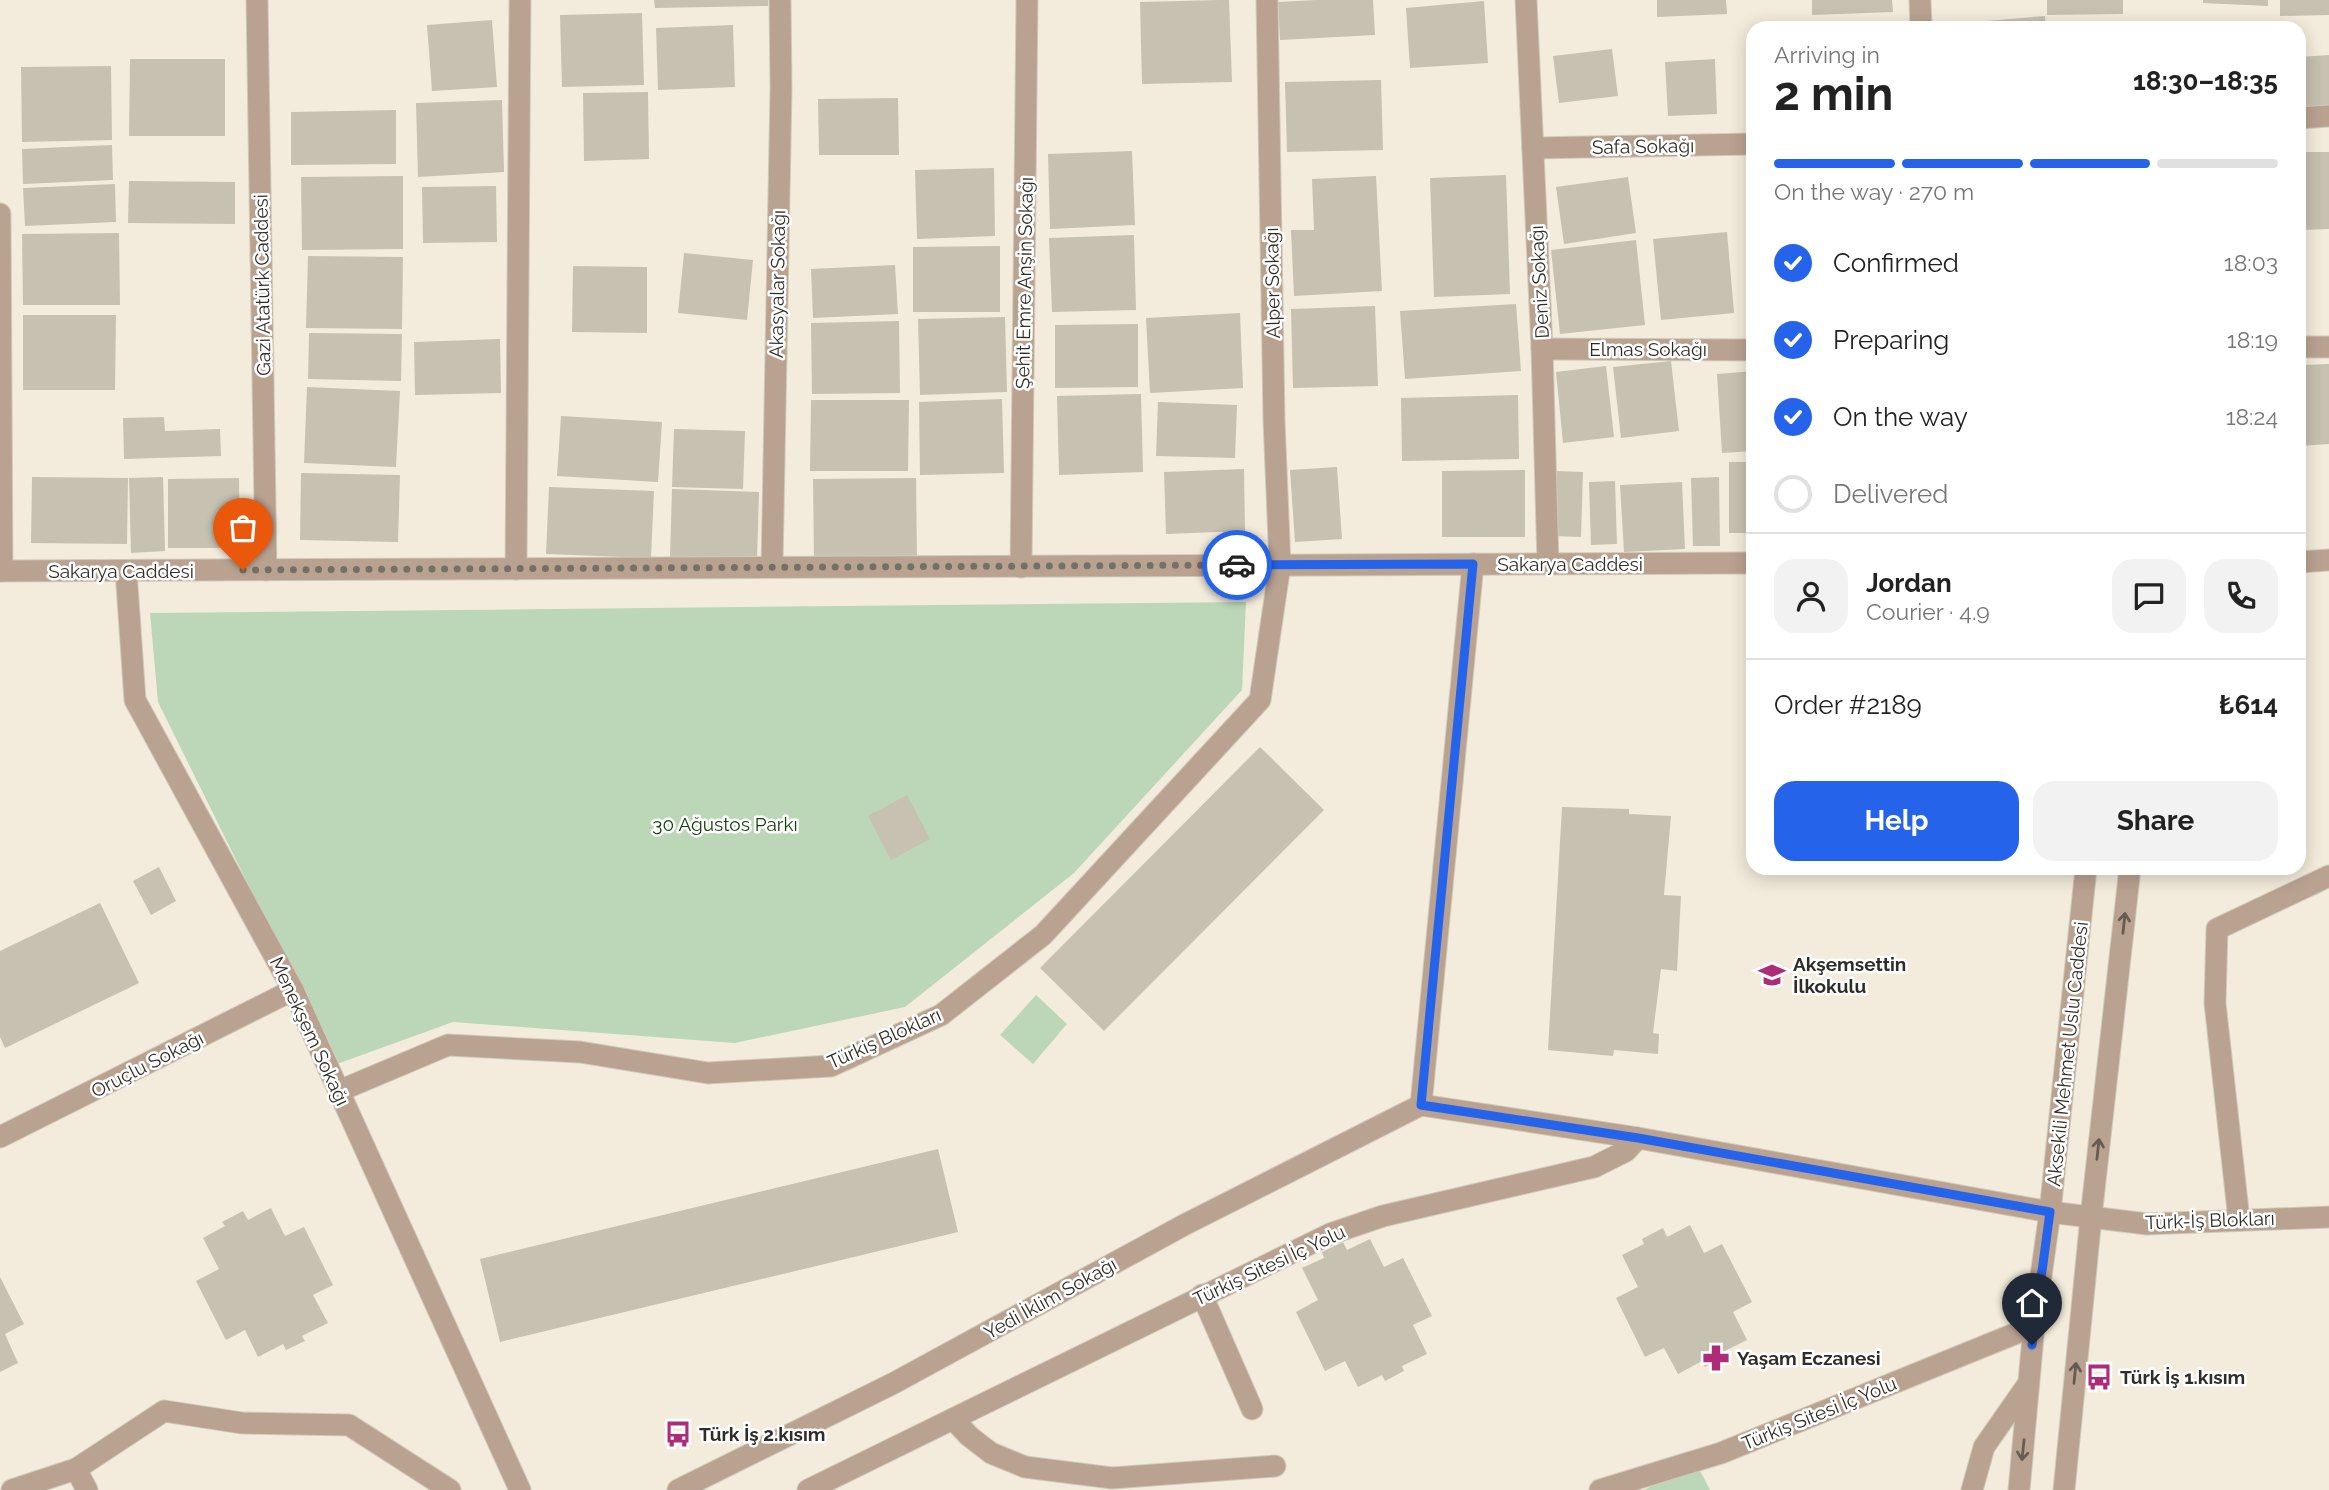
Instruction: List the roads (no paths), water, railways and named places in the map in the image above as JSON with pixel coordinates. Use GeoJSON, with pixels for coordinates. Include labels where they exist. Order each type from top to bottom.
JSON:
{"type":"FeatureCollection","features":[{"type":"Feature","properties":{"kind":"street","name":"Gazi Atatürk Caddesi"},"geometry":{"type":"LineString","coordinates":[[257,0],[267,570]]}},
{"type":"Feature","properties":{"kind":"street"},"geometry":{"type":"LineString","coordinates":[[516,569],[520,0]]}},
{"type":"Feature","properties":{"kind":"street","name":"Akasyalar Sokağı"},"geometry":{"type":"LineString","coordinates":[[772,567],[781,89],[780,0]]}},
{"type":"Feature","properties":{"kind":"street","name":"Şehit Emre Anşin Sokağı"},"geometry":{"type":"LineString","coordinates":[[1021,567],[1027,0]]}},
{"type":"Feature","properties":{"kind":"street","name":"Alper Sokağı"},"geometry":{"type":"LineString","coordinates":[[1267,0],[1273,420],[1280,565]]}},
{"type":"Feature","properties":{"kind":"street","name":"Deniz Sokağı"},"geometry":{"type":"LineString","coordinates":[[1526,0],[1542,349],[1548,564]]}},
{"type":"Feature","properties":{"kind":"street"},"geometry":{"type":"LineString","coordinates":[[1920,0],[1920,21]]}},
{"type":"Feature","properties":{"kind":"street"},"geometry":{"type":"LineString","coordinates":[[2306,118],[2329,116]]}},
{"type":"Feature","properties":{"kind":"street","name":"Safa Sokağı"},"geometry":{"type":"LineString","coordinates":[[1533,148],[1746,144]]}},
{"type":"Feature","properties":{"kind":"street"},"geometry":{"type":"LineString","coordinates":[[0,214],[1,571]]}},
{"type":"Feature","properties":{"kind":"street"},"geometry":{"type":"LineString","coordinates":[[2306,347],[2329,347]]}},
{"type":"Feature","properties":{"kind":"street","name":"Elmas Sokağı"},"geometry":{"type":"LineString","coordinates":[[1542,349],[1746,350]]}},
{"type":"Feature","properties":{"kind":"street"},"geometry":{"type":"LineString","coordinates":[[2306,562],[2329,560]]}},
{"type":"Feature","properties":{"kind":"street","name":"Sakarya Caddesi"},"geometry":{"type":"LineString","coordinates":[[1,571],[1746,563]]}},
{"type":"Feature","properties":{"kind":"street"},"geometry":{"type":"LineString","coordinates":[[1473,564],[1421,1105],[1638,1138],[2050,1212]]}},
{"type":"Feature","properties":{"kind":"street","name":"Türkiş Blokları"},"geometry":{"type":"LineString","coordinates":[[339,1091],[449,1045],[580,1052],[708,1073],[831,1066],[941,1015],[1043,935],[1260,700],[1280,565]]}},
{"type":"Feature","properties":{"kind":"street","name":"Menekşem Sokağı"},"geometry":{"type":"LineString","coordinates":[[126,571],[135,700],[293,990],[520,1490]]}},
{"type":"Feature","properties":{"kind":"street","name":"Aksekili Mehmet Uslu Caddesi"},"geometry":{"type":"LineString","coordinates":[[2019,1490],[2034,1326],[2050,1212],[2085,875]]}},
{"type":"Feature","properties":{"kind":"street"},"geometry":{"type":"LineString","coordinates":[[2064,1490],[2129,875]]}},
{"type":"Feature","properties":{"kind":"street"},"geometry":{"type":"LineString","coordinates":[[2239,1220],[2215,1003],[2217,929],[2329,876]]}},
{"type":"Feature","properties":{"kind":"street","name":"Oruçlu Sokağı"},"geometry":{"type":"LineString","coordinates":[[0,1137],[293,990]]}},
{"type":"Feature","properties":{"kind":"street","name":"Yedi İklim Sokağı"},"geometry":{"type":"LineString","coordinates":[[678,1490],[894,1383],[1184,1225],[1421,1105]]}},
{"type":"Feature","properties":{"kind":"street","name":"Türkiş Sitesi İç Yolu"},"geometry":{"type":"LineString","coordinates":[[808,1490],[1330,1234],[1383,1216],[1594,1167],[1626,1151],[1638,1138]]}},
{"type":"Feature","properties":{"kind":"street","name":"Türk-İş Blokları"},"geometry":{"type":"LineString","coordinates":[[2050,1212],[2147,1224],[2329,1217]]}},
{"type":"Feature","properties":{"kind":"street"},"geometry":{"type":"LineString","coordinates":[[1202,1295],[1252,1409]]}},
{"type":"Feature","properties":{"kind":"street","name":"Türkiş Sitesi İç Yolu"},"geometry":{"type":"LineString","coordinates":[[1600,1490],[1721,1453],[2034,1326]]}},
{"type":"Feature","properties":{"kind":"street"},"geometry":{"type":"LineString","coordinates":[[1972,1490],[1984,1447],[2029,1382]]}},
{"type":"Feature","properties":{"kind":"street"},"geometry":{"type":"LineString","coordinates":[[12,1490],[76,1469],[164,1411],[242,1423],[349,1425],[450,1490]]}},
{"type":"Feature","properties":{"kind":"street"},"geometry":{"type":"LineString","coordinates":[[953,1419],[991,1453],[1025,1467],[1112,1478],[1275,1466]]}},
{"type":"Feature","properties":{"kind":"street"},"geometry":{"type":"LineString","coordinates":[[76,1469],[87,1490]]}},
{"type":"Feature","properties":{"kind":"place","name":"Akşemsettin İlkokulu"},"geometry":{"type":"Point","coordinates":[1772,975]}},
{"type":"Feature","properties":{"kind":"place","name":"Yaşam Eczanesi"},"geometry":{"type":"Point","coordinates":[1716,1358]}},
{"type":"Feature","properties":{"kind":"place","name":"Türk İş 1.kısım"},"geometry":{"type":"Point","coordinates":[2099,1377]}},
{"type":"Feature","properties":{"kind":"place","name":"Türk İş 2.kısım"},"geometry":{"type":"Point","coordinates":[678,1434]}},
{"type":"Feature","properties":{"kind":"park label","name":"30 Ağustos Parkı"},"geometry":{"type":"Point","coordinates":[725,824]}}]}
